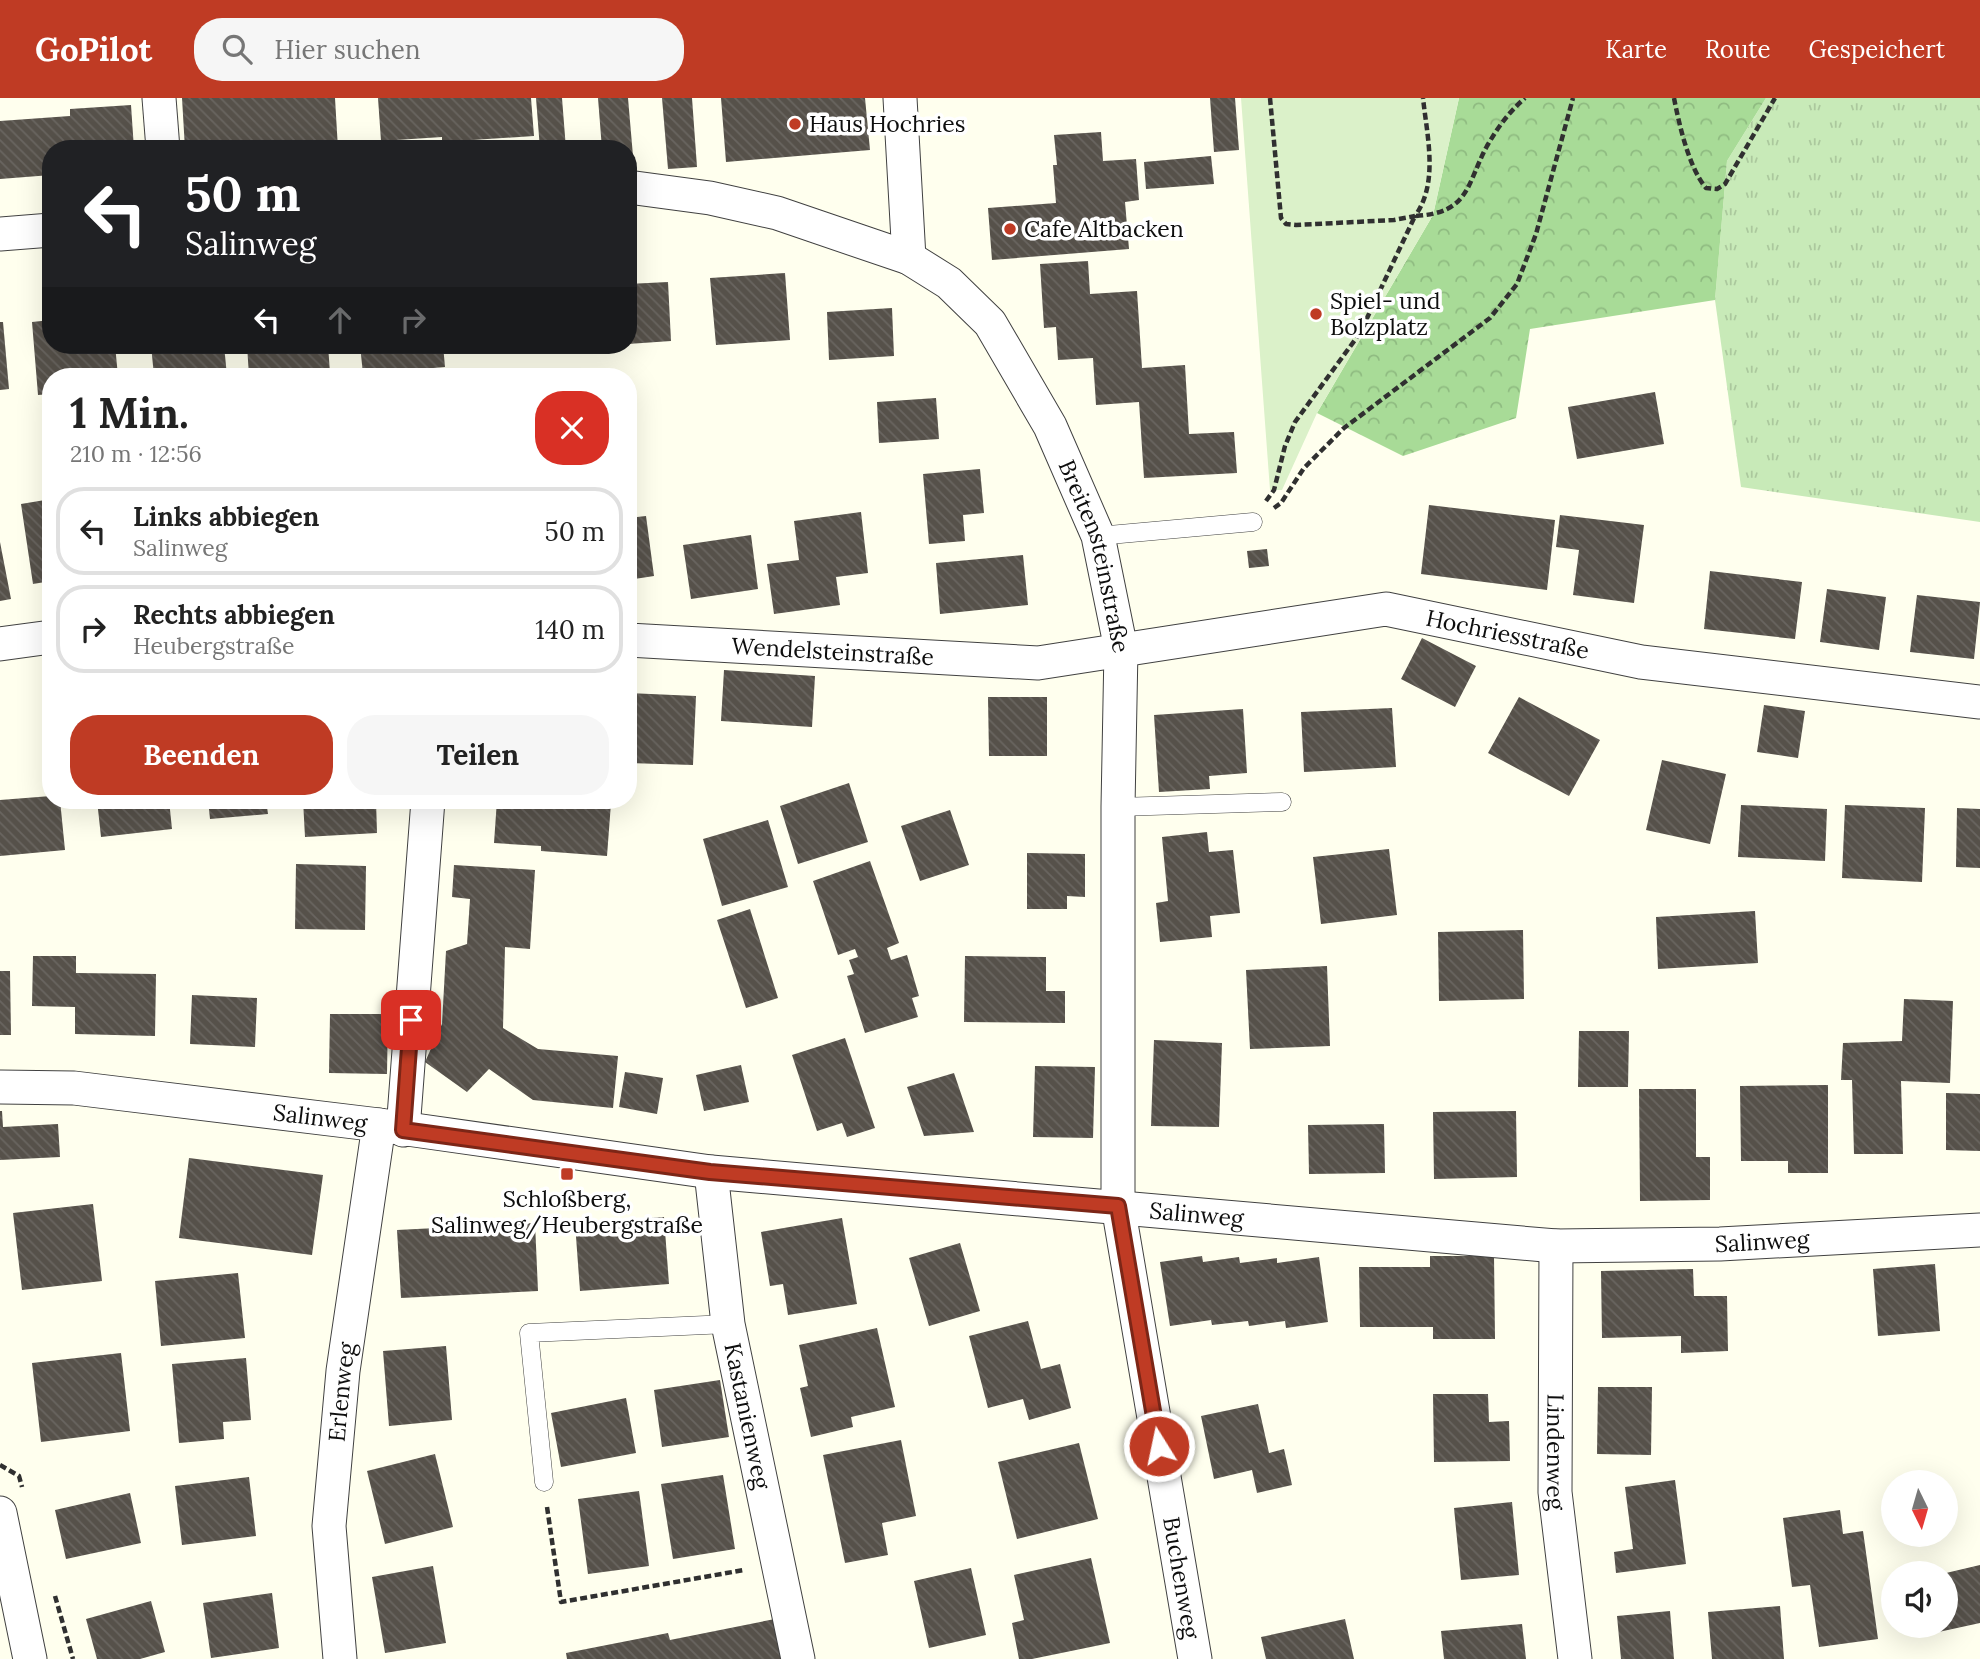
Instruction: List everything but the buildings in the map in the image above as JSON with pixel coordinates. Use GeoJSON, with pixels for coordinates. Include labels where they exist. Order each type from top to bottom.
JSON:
{"type":"FeatureCollection","features":[{"type":"Feature","properties":{"kind":"street"},"geometry":{"type":"LineString","coordinates":[[159,98],[162,140]]}},
{"type":"Feature","properties":{"kind":"street"},"geometry":{"type":"LineString","coordinates":[[900,98],[909,258]]}},
{"type":"Feature","properties":{"kind":"street","name":"Breitensteinstraße"},"geometry":{"type":"LineString","coordinates":[[637,188],[710,198],[777,213],[909,258],[948,283],[990,323],[1050,426],[1098,537],[1121,649],[1118,807],[1118,1206]]}},
{"type":"Feature","properties":{"kind":"street"},"geometry":{"type":"LineString","coordinates":[[0,234],[42,231]]}},
{"type":"Feature","properties":{"kind":"street","name":"Hochriesstraße"},"geometry":{"type":"LineString","coordinates":[[1038,663],[1386,609],[1641,662],[1980,702]]}},
{"type":"Feature","properties":{"kind":"street"},"geometry":{"type":"LineString","coordinates":[[0,644],[42,638]]}},
{"type":"Feature","properties":{"kind":"street","name":"Wendelsteinstraße"},"geometry":{"type":"LineString","coordinates":[[637,641],[1038,663]]}},
{"type":"Feature","properties":{"kind":"street","name":"Erlenweg"},"geometry":{"type":"LineString","coordinates":[[340,1659],[329,1525],[343,1371],[391,1128],[427,809]]}},
{"type":"Feature","properties":{"kind":"street","name":"Salinweg"},"geometry":{"type":"LineString","coordinates":[[0,1087],[74,1088],[710,1172],[1556,1246],[1720,1244],[1980,1230]]}},
{"type":"Feature","properties":{"kind":"street","name":"Kastanienweg"},"geometry":{"type":"LineString","coordinates":[[710,1172],[728,1324],[798,1659]]}},
{"type":"Feature","properties":{"kind":"street","name":"Buchenweg"},"geometry":{"type":"LineString","coordinates":[[1118,1206],[1195,1659]]}},
{"type":"Feature","properties":{"kind":"street","name":"Lindenweg"},"geometry":{"type":"LineString","coordinates":[[1556,1246],[1555,1492],[1575,1659]]}},
{"type":"Feature","properties":{"kind":"street"},"geometry":{"type":"LineString","coordinates":[[0,1513],[30,1659]]}},
{"type":"Feature","properties":{"kind":"lane"},"geometry":{"type":"LineString","coordinates":[[1098,537],[1253,522]]}},
{"type":"Feature","properties":{"kind":"lane"},"geometry":{"type":"LineString","coordinates":[[1118,807],[1282,802]]}},
{"type":"Feature","properties":{"kind":"lane"},"geometry":{"type":"LineString","coordinates":[[544,1482],[530,1333],[728,1324]]}},
{"type":"Feature","properties":{"kind":"path"},"geometry":{"type":"LineString","coordinates":[[1270,98],[1281,218],[1286,224],[1394,220],[1433,215],[1452,207],[1471,186],[1486,148],[1508,112],[1525,98]]}},
{"type":"Feature","properties":{"kind":"path"},"geometry":{"type":"LineString","coordinates":[[1253,522],[1273,489],[1295,422],[1360,333],[1415,216],[1422,207],[1429,188],[1429,151],[1423,98]]}},
{"type":"Feature","properties":{"kind":"path"},"geometry":{"type":"LineString","coordinates":[[1253,522],[1280,503],[1304,468],[1343,428],[1490,318],[1517,284],[1536,234],[1573,98]]}},
{"type":"Feature","properties":{"kind":"path"},"geometry":{"type":"LineString","coordinates":[[1674,98],[1686,146],[1700,181],[1706,188],[1717,190],[1725,184],[1775,98]]}},
{"type":"Feature","properties":{"kind":"path"},"geometry":{"type":"LineString","coordinates":[[544,1482],[561,1602],[779,1564]]}},
{"type":"Feature","properties":{"kind":"green space","name":"Spiel- und Bolzplatz"},"geometry":{"type":"Polygon","coordinates":[[[1241,98],[1459,98],[1433,215],[1317,413],[1282,490],[1270,490],[1241,98]]]}},
{"type":"Feature","properties":{"kind":"green space"},"geometry":{"type":"Polygon","coordinates":[[[1459,98],[1766,98],[1727,161],[1715,300],[1530,329],[1516,418],[1403,456],[1317,413],[1433,215],[1459,98]]]}},
{"type":"Feature","properties":{"kind":"green space"},"geometry":{"type":"Polygon","coordinates":[[[1766,98],[1980,98],[1980,522],[1741,487],[1715,300],[1727,161],[1766,98]]]}},
{"type":"Feature","properties":{"kind":"place","name":"Haus Hochries"},"geometry":{"type":"Point","coordinates":[795,124]}},
{"type":"Feature","properties":{"kind":"place","name":"Cafe Altbacken"},"geometry":{"type":"Point","coordinates":[1010,229]}},
{"type":"Feature","properties":{"kind":"place","name":"Spiel- und Bolzplatz"},"geometry":{"type":"Point","coordinates":[1316,314]}},
{"type":"Feature","properties":{"kind":"place","name":"Schloßberg, Salinweg/Heubergstraße"},"geometry":{"type":"Point","coordinates":[567,1174]}},
{"type":"Feature","properties":{"kind":"route"},"geometry":{"type":"LineString","coordinates":[[411,1020],[403,1130],[710,1172],[1118,1206],[1159,1446]]}}]}
